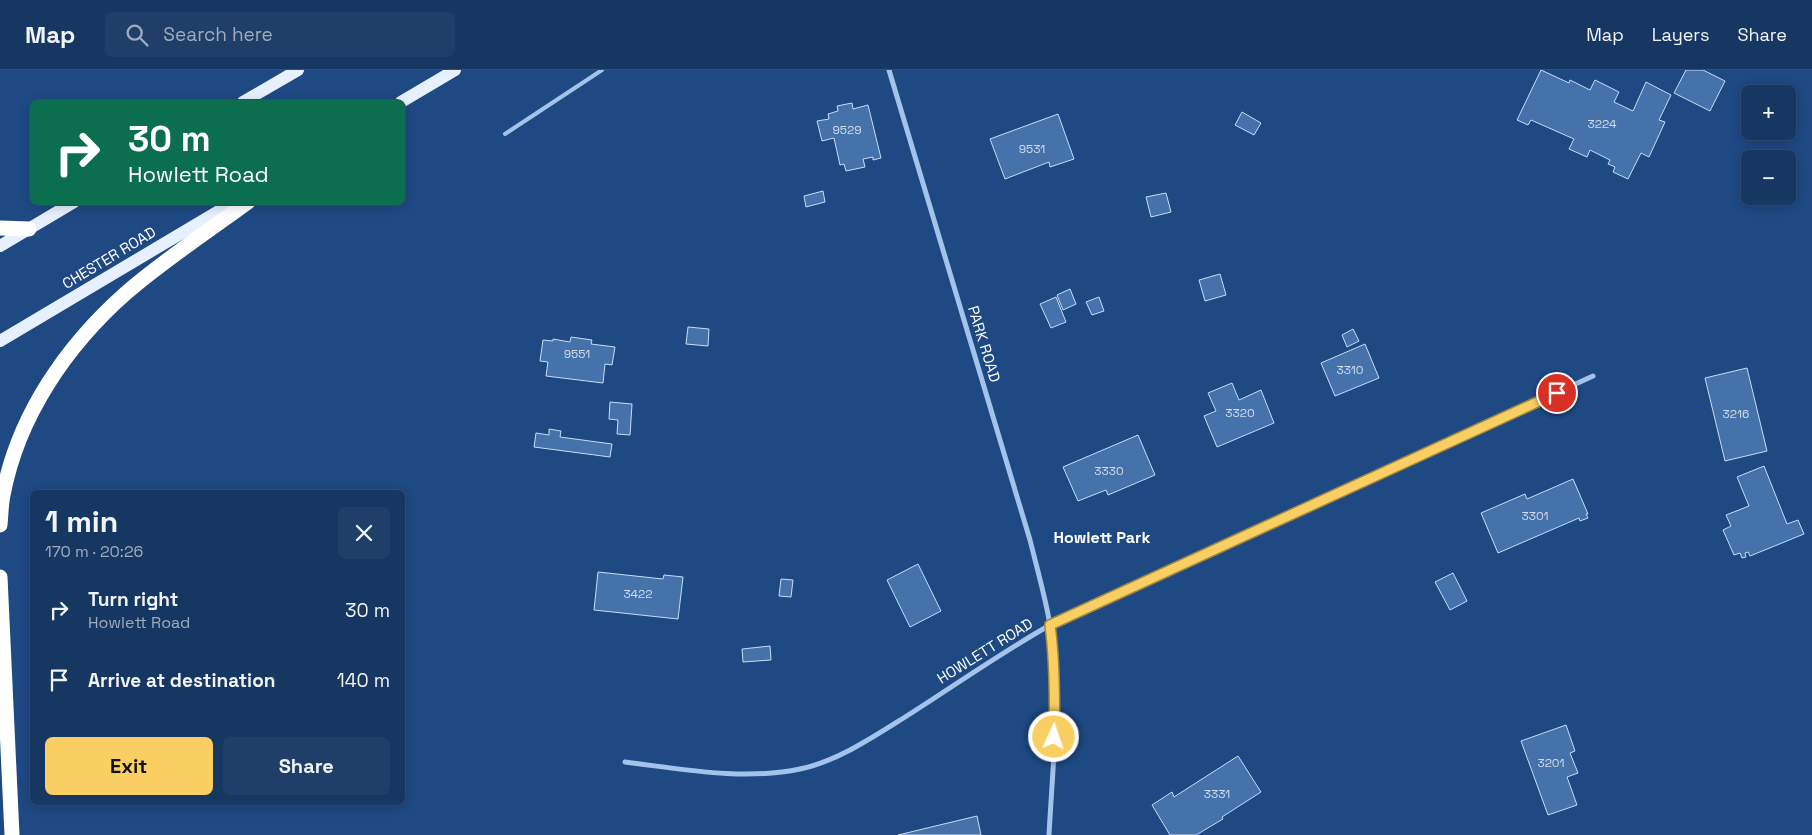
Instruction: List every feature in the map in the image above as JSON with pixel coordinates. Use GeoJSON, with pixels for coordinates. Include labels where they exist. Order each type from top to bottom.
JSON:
{"type":"FeatureCollection","features":[{"type":"Feature","properties":{"kind":"highway"},"geometry":{"type":"LineString","coordinates":[[0,525],[3,495],[14,452],[32,411],[61,365],[88,330],[126,293],[244,205]]}},
{"type":"Feature","properties":{"kind":"highway"},"geometry":{"type":"LineString","coordinates":[[0,228],[29,229]]}},
{"type":"Feature","properties":{"kind":"highway"},"geometry":{"type":"LineString","coordinates":[[0,577],[2,658],[12,835]]}},
{"type":"Feature","properties":{"kind":"main road"},"geometry":{"type":"LineString","coordinates":[[246,100],[298,70]]}},
{"type":"Feature","properties":{"kind":"main road"},"geometry":{"type":"LineString","coordinates":[[404,100],[455,70]]}},
{"type":"Feature","properties":{"kind":"main road"},"geometry":{"type":"LineString","coordinates":[[0,246],[69,205]]}},
{"type":"Feature","properties":{"kind":"main road","name":"CHESTER ROAD"},"geometry":{"type":"LineString","coordinates":[[0,341],[229,205]]}},
{"type":"Feature","properties":{"kind":"street","name":"PARK ROAD"},"geometry":{"type":"LineString","coordinates":[[889,70],[1030,540],[1050,625],[1055,697],[1049,835]]}},
{"type":"Feature","properties":{"kind":"street","name":"HOWLETT ROAD"},"geometry":{"type":"LineString","coordinates":[[625,762],[733,774],[768,773],[800,769],[828,760],[874,736],[961,682],[1017,644],[1050,625],[1593,376]]}},
{"type":"Feature","properties":{"kind":"lane"},"geometry":{"type":"LineString","coordinates":[[505,134],[602,70]]}},
{"type":"Feature","properties":{"kind":"building"},"geometry":{"type":"Polygon","coordinates":[[[1541,70],[1569,83],[1570,80],[1590,90],[1595,80],[1619,92],[1614,102],[1633,111],[1646,82],[1671,95],[1659,120],[1665,122],[1649,157],[1641,153],[1628,179],[1613,172],[1615,167],[1608,164],[1610,160],[1590,150],[1587,157],[1569,149],[1574,139],[1531,120],[1528,125],[1517,120],[1541,70]]]}},
{"type":"Feature","properties":{"kind":"building"},"geometry":{"type":"Polygon","coordinates":[[[1686,70],[1703,70],[1725,81],[1710,111],[1674,93],[1686,70]]]}},
{"type":"Feature","properties":{"kind":"building"},"geometry":{"type":"Polygon","coordinates":[[[852,103],[853,109],[868,105],[881,158],[873,160],[873,157],[863,159],[865,167],[846,171],[844,164],[840,165],[834,138],[822,141],[817,121],[829,119],[828,114],[838,111],[837,106],[852,103]]]}},
{"type":"Feature","properties":{"kind":"building"},"geometry":{"type":"Polygon","coordinates":[[[1242,112],[1261,123],[1254,135],[1235,125],[1242,112]]]}},
{"type":"Feature","properties":{"kind":"building"},"geometry":{"type":"Polygon","coordinates":[[[1058,114],[1074,159],[1050,167],[1049,162],[1005,179],[990,139],[1058,114]]]}},
{"type":"Feature","properties":{"kind":"building"},"geometry":{"type":"Polygon","coordinates":[[[823,191],[825,202],[806,207],[804,196],[823,191]]]}},
{"type":"Feature","properties":{"kind":"building"},"geometry":{"type":"Polygon","coordinates":[[[1166,193],[1171,212],[1151,217],[1146,197],[1166,193]]]}},
{"type":"Feature","properties":{"kind":"building"},"geometry":{"type":"Polygon","coordinates":[[[1220,274],[1226,295],[1205,301],[1199,280],[1220,274]]]}},
{"type":"Feature","properties":{"kind":"building"},"geometry":{"type":"Polygon","coordinates":[[[1070,289],[1076,304],[1063,310],[1057,295],[1070,289]]]}},
{"type":"Feature","properties":{"kind":"building"},"geometry":{"type":"Polygon","coordinates":[[[1056,297],[1066,322],[1051,328],[1040,304],[1056,297]]]}},
{"type":"Feature","properties":{"kind":"building"},"geometry":{"type":"Polygon","coordinates":[[[1099,297],[1104,311],[1092,315],[1086,302],[1099,297]]]}},
{"type":"Feature","properties":{"kind":"building"},"geometry":{"type":"Polygon","coordinates":[[[688,327],[709,329],[708,346],[686,344],[688,327]]]}},
{"type":"Feature","properties":{"kind":"building"},"geometry":{"type":"Polygon","coordinates":[[[1353,329],[1359,341],[1347,347],[1342,335],[1353,329]]]}},
{"type":"Feature","properties":{"kind":"building"},"geometry":{"type":"Polygon","coordinates":[[[571,337],[592,340],[591,344],[615,347],[612,365],[605,364],[603,383],[546,376],[548,362],[540,361],[543,340],[553,341],[553,339],[570,342],[571,337]]]}},
{"type":"Feature","properties":{"kind":"building"},"geometry":{"type":"Polygon","coordinates":[[[1365,344],[1379,378],[1335,396],[1321,363],[1365,344]]]}},
{"type":"Feature","properties":{"kind":"building"},"geometry":{"type":"Polygon","coordinates":[[[1747,368],[1767,451],[1725,461],[1705,378],[1747,368]]]}},
{"type":"Feature","properties":{"kind":"building"},"geometry":{"type":"Polygon","coordinates":[[[1232,383],[1239,400],[1261,390],[1274,423],[1217,447],[1204,416],[1216,411],[1208,393],[1232,383]]]}},
{"type":"Feature","properties":{"kind":"building"},"geometry":{"type":"Polygon","coordinates":[[[610,402],[632,404],[630,435],[617,434],[618,420],[609,419],[610,402]]]}},
{"type":"Feature","properties":{"kind":"building"},"geometry":{"type":"Polygon","coordinates":[[[549,429],[561,431],[560,437],[612,444],[610,457],[534,447],[536,433],[549,435],[549,429]]]}},
{"type":"Feature","properties":{"kind":"building"},"geometry":{"type":"Polygon","coordinates":[[[1138,435],[1155,475],[1108,495],[1106,490],[1078,501],[1063,467],[1138,435]]]}},
{"type":"Feature","properties":{"kind":"building"},"geometry":{"type":"Polygon","coordinates":[[[1764,466],[1787,524],[1798,520],[1804,534],[1750,556],[1748,552],[1745,553],[1746,557],[1742,558],[1740,553],[1734,555],[1723,530],[1731,526],[1726,515],[1749,506],[1737,477],[1764,466]]]}},
{"type":"Feature","properties":{"kind":"building"},"geometry":{"type":"Polygon","coordinates":[[[1573,479],[1588,518],[1580,521],[1579,518],[1498,553],[1481,513],[1525,494],[1527,499],[1573,479]]]}},
{"type":"Feature","properties":{"kind":"building"},"geometry":{"type":"Polygon","coordinates":[[[918,564],[941,611],[910,627],[887,580],[918,564]]]}},
{"type":"Feature","properties":{"kind":"building"},"geometry":{"type":"Polygon","coordinates":[[[598,572],[663,579],[664,575],[683,577],[678,619],[594,610],[598,572]]]}},
{"type":"Feature","properties":{"kind":"building"},"geometry":{"type":"Polygon","coordinates":[[[1453,573],[1467,601],[1450,610],[1435,582],[1453,573]]]}},
{"type":"Feature","properties":{"kind":"building"},"geometry":{"type":"Polygon","coordinates":[[[781,579],[793,580],[791,597],[779,596],[781,579]]]}},
{"type":"Feature","properties":{"kind":"building"},"geometry":{"type":"Polygon","coordinates":[[[770,646],[771,660],[743,662],[742,649],[770,646]]]}},
{"type":"Feature","properties":{"kind":"building"},"geometry":{"type":"Polygon","coordinates":[[[1566,725],[1575,751],[1570,753],[1578,773],[1567,777],[1577,805],[1548,815],[1521,741],[1566,725]]]}},
{"type":"Feature","properties":{"kind":"building"},"geometry":{"type":"Polygon","coordinates":[[[1238,756],[1261,792],[1222,817],[1223,819],[1196,835],[1170,835],[1152,805],[1172,792],[1174,797],[1238,756]]]}},
{"type":"Feature","properties":{"kind":"building"},"geometry":{"type":"Polygon","coordinates":[[[977,816],[981,835],[898,835],[977,816]]]}},
{"type":"Feature","properties":{"kind":"district","name":"Howlett Park"},"geometry":{"type":"Point","coordinates":[1102,537]}},
{"type":"Feature","properties":{"kind":"route"},"geometry":{"type":"LineString","coordinates":[[1054,737],[1054,662],[1050,625],[1557,393]]}}]}
